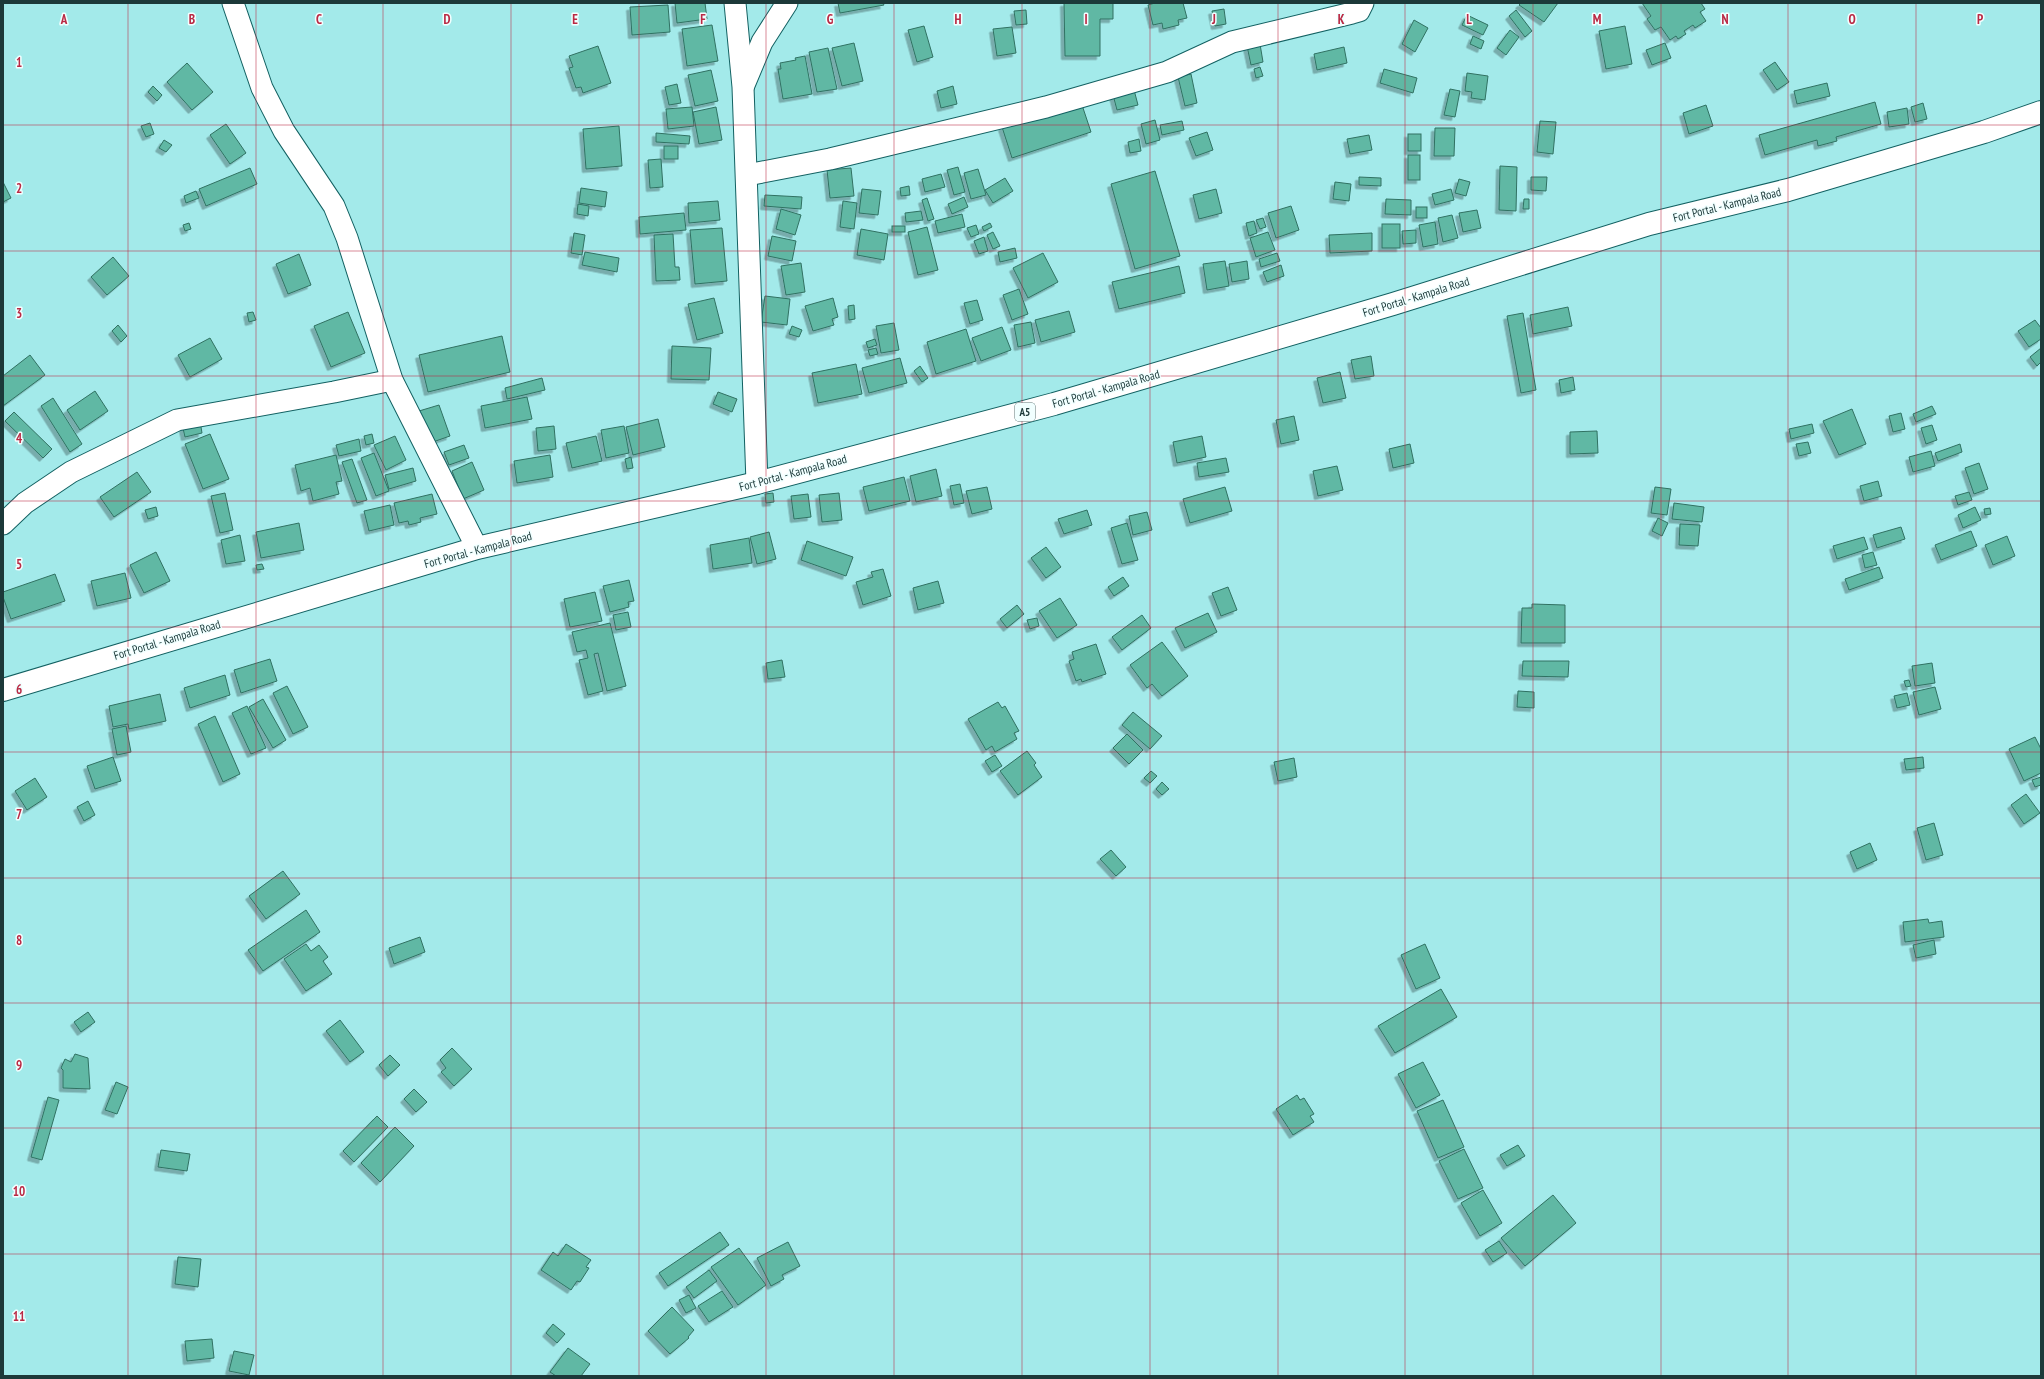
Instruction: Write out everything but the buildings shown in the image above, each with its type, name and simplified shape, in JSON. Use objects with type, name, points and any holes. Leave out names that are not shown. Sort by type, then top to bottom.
[{"type":"main road","name":"Fort Portal - Kampala Road","points":[[3,690],[477,548],[757,483],[1054,404],[1386,307],[1648,224],[1788,190],[1984,132],[2041,112]]},
{"type":"street","points":[[233,3],[262,88],[284,132],[334,206],[350,246],[392,380],[477,548]]},
{"type":"street","points":[[735,3],[744,87],[757,483]]},
{"type":"street","points":[[744,87],[762,42],[787,3]]},
{"type":"street","points":[[747,175],[830,159],[1046,107],[1167,72],[1232,42],[1359,11],[1363,3]]},
{"type":"street","points":[[3,524],[25,503],[71,472],[177,420],[320,395],[392,380]]}]
